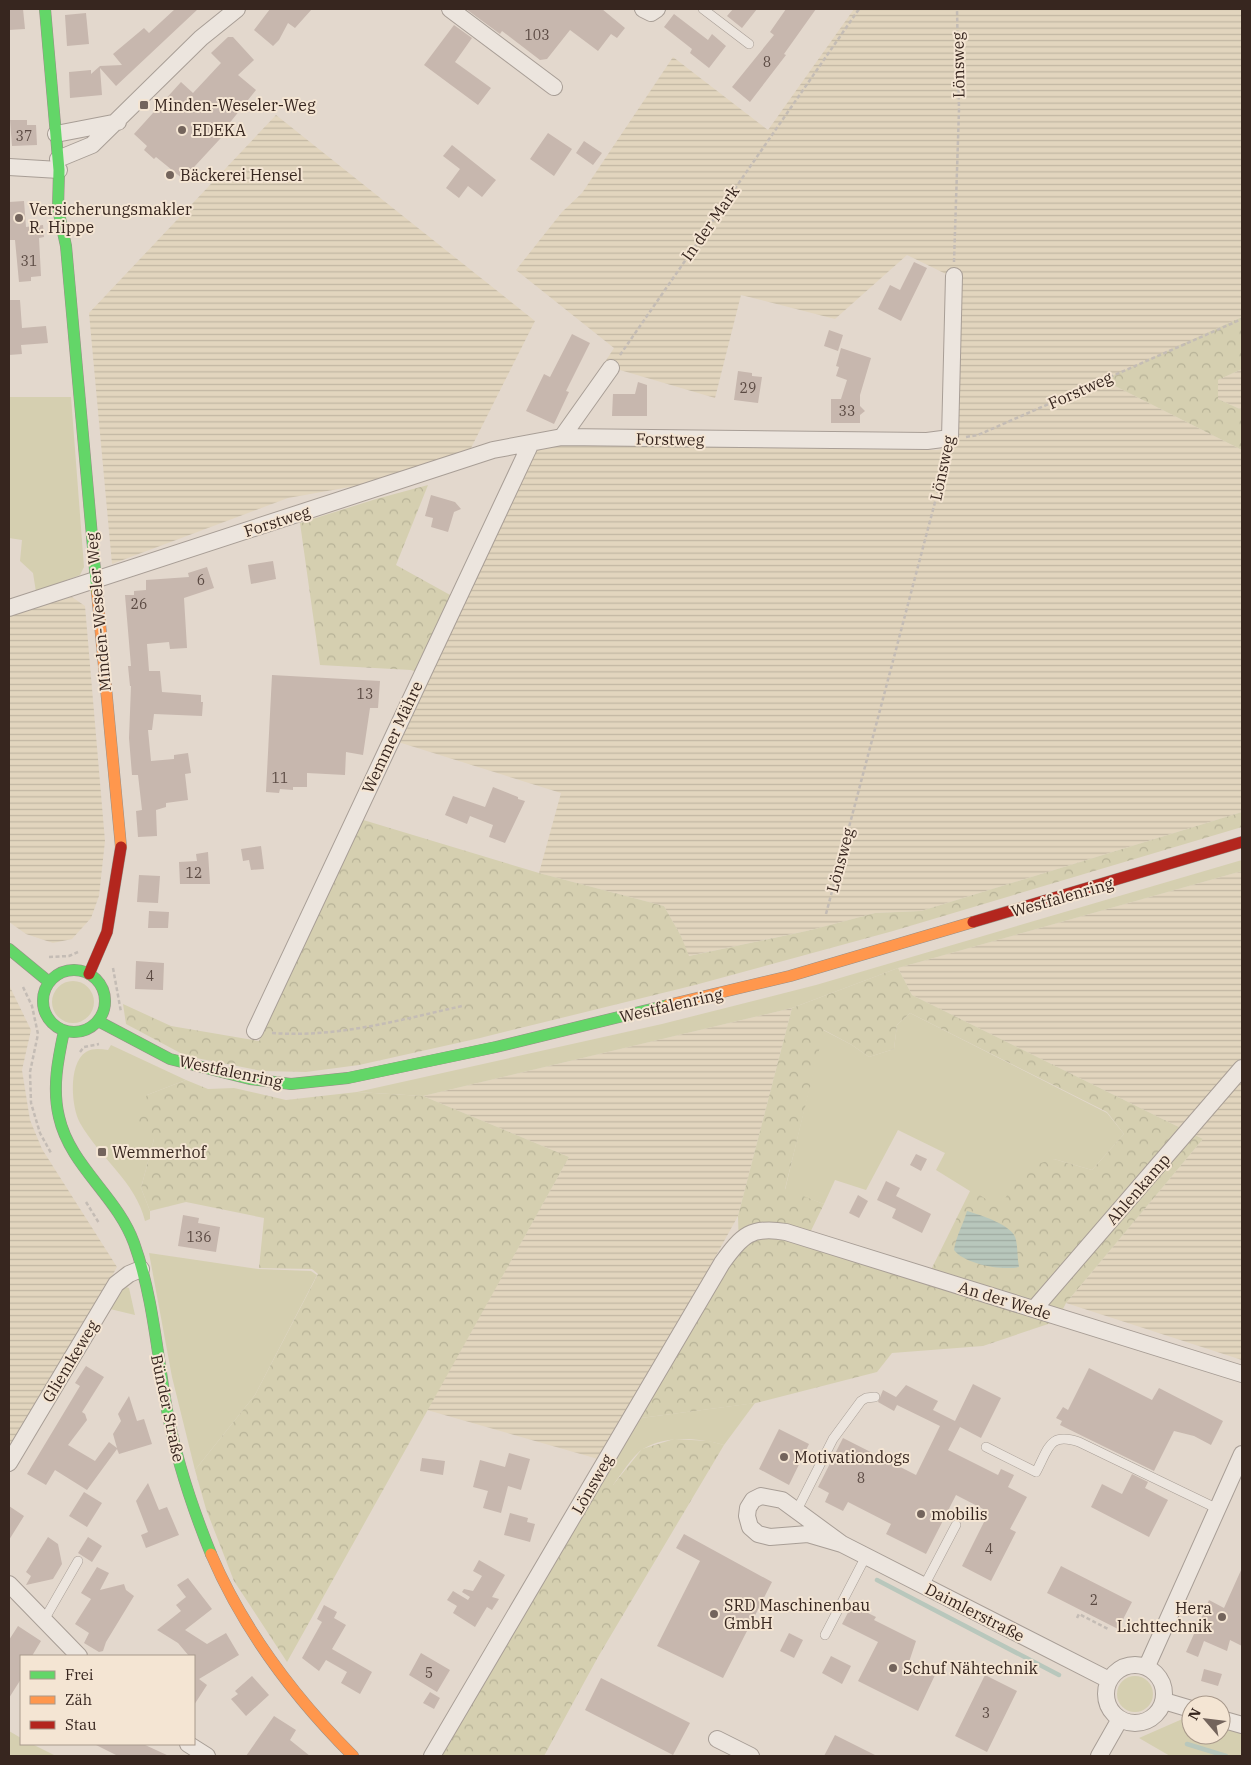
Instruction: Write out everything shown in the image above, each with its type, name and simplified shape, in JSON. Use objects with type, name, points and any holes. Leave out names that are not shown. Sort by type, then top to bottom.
[{"type":"street","name":"Minden-Weseler Weg","points":[[45,9],[59,165],[58,209],[66,246],[121,851],[107,932],[89,974]]},
{"type":"street","points":[[9,167],[59,165],[92,145],[118,122],[194,44],[237,9]]},
{"type":"street","points":[[450,9],[554,87]]},
{"type":"street","points":[[643,9],[651,12],[657,9]]},
{"type":"street","points":[[56,134],[118,122]]},
{"type":"street","name":"Minden-Weseler Weg","points":[[59,165],[70,194]]},
{"type":"street","name":"Minden-Weseler Weg","points":[[66,246],[71,213]]},
{"type":"street","name":"Lönsweg","points":[[950,438],[954,276]]},
{"type":"street","points":[[562,438],[611,368]]},
{"type":"street","name":"Forstweg","points":[[9,608],[493,450],[531,443],[562,438],[927,441],[950,438]]},
{"type":"street","name":"Wemmer Mähre","points":[[255,1031],[531,443]]},
{"type":"street","name":"Westfalenring","points":[[98,1021],[170,1058],[250,1079],[291,1084],[348,1078],[496,1047],[790,976],[1242,842]]},
{"type":"street","points":[[9,949],[49,982]]},
{"type":"street","points":[[64,971],[81,971],[89,974],[96,980],[104,996],[103,1013],[98,1021],[86,1030],[72,1033],[55,1027],[43,1010],[44,990],[49,982],[64,971]]},
{"type":"street","name":"Bünder Straße","points":[[64,1031],[56,1063],[54,1085],[62,1129],[70,1145],[111,1202],[135,1245],[172,1434],[194,1513],[223,1585],[265,1654],[325,1730],[353,1756]]},
{"type":"street","name":"Ahlenkamp","points":[[1034,1310],[1242,1068]]},
{"type":"street","name":"Lönsweg","points":[[432,1756],[722,1263],[735,1245],[751,1232],[767,1229]]},
{"type":"street","name":"An der Wede","points":[[767,1229],[786,1232],[1242,1374]]},
{"type":"street","name":"Gliemkeweg","points":[[9,1463],[116,1284],[140,1268]]},
{"type":"street","points":[[1147,1666],[1242,1454]]},
{"type":"street","name":"Daimlerstraße","points":[[842,1544],[782,1500],[762,1496],[754,1500],[748,1508],[747,1516],[750,1527],[758,1534],[770,1537],[808,1534],[842,1544],[1109,1680]]},
{"type":"street","points":[[9,1584],[78,1655]]},
{"type":"street","points":[[1130,1664],[1147,1666],[1160,1677],[1163,1684],[1164,1701],[1154,1716],[1146,1721],[1138,1723],[1120,1719],[1108,1706],[1106,1698],[1109,1680],[1114,1673],[1130,1664]]},
{"type":"street","points":[[1164,1701],[1181,1706]]},
{"type":"street","points":[[1099,1756],[1120,1719]]},
{"type":"street","points":[[717,1739],[751,1756]]},
{"type":"street","points":[[190,1745],[207,1756]]},
{"type":"lane","points":[[703,9],[749,44]]},
{"type":"lane","points":[[798,1510],[833,1439],[861,1401],[874,1397]]},
{"type":"lane","points":[[986,1447],[1036,1472],[1050,1446],[1056,1440],[1064,1437],[1079,1442],[1218,1508]]},
{"type":"lane","points":[[924,1586],[956,1525]]},
{"type":"lane","points":[[825,1635],[866,1556]]},
{"type":"lane","points":[[44,1620],[78,1561]]},
{"type":"path","name":"In der Mark","points":[[611,368],[859,9]]},
{"type":"path","name":"Lönsweg","points":[[954,276],[958,110],[957,9]]},
{"type":"path","name":"Forstweg","points":[[950,438],[978,435],[1242,319]]},
{"type":"path","name":"Lönsweg","points":[[826,914],[947,459],[950,438]]},
{"type":"path","points":[[22,986],[32,1006],[38,1034],[37,1043]]},
{"type":"path","points":[[255,1031],[296,1035],[373,1026],[462,1006]]},
{"type":"path","points":[[1077,1618],[1079,1614],[1108,1629]]},
{"type":"path","points":[[1104,1627],[1106,1623]]},
{"type":"shaded area","points":[[854,9],[1242,9],[1242,317],[1112,377],[1113,385],[1242,450],[1242,812],[921,911],[875,913],[811,930],[688,956],[681,936],[664,906],[539,873],[561,793],[395,741],[533,451],[553,443],[936,450],[954,447],[958,431],[960,275],[946,274],[907,255],[835,319],[741,295],[715,398],[603,365],[614,348],[516,270],[562,212],[582,193],[673,57],[768,130]]},
{"type":"shaded area","points":[[276,115],[535,321],[470,450],[372,483],[288,498],[112,564],[89,313]]},
{"type":"shaded area","points":[[1242,369],[1242,410],[1218,399],[1218,380]]},
{"type":"shaded area","points":[[72,597],[85,606],[105,841],[99,896],[91,918],[72,939],[53,943],[26,934],[9,922],[9,615]]},
{"type":"shaded area","points":[[1242,871],[1242,1360],[1066,1303],[1203,1139],[912,995],[898,968]]},
{"type":"shaded area","points":[[9,985],[31,1030],[22,1070],[30,1120],[42,1149],[117,1267],[72,1347],[9,1448]]},
{"type":"shaded area","points":[[792,1008],[738,1216],[662,1353],[598,1459],[427,1410],[569,1157],[423,1096]]},
{"type":"shaded area","points":[[967,1211],[996,1221],[1014,1235],[1019,1267],[1004,1268],[975,1263],[959,1255],[954,1250]]},
{"type":"green space","points":[[1242,317],[1242,369],[1218,380],[1218,399],[1242,410],[1242,450],[1113,385],[1112,376]]},
{"type":"green space","points":[[9,397],[71,397],[84,567],[80,575],[36,592],[33,573],[20,561],[22,540],[9,538]]},
{"type":"green space","points":[[428,485],[396,565],[461,601],[425,675],[411,670],[320,665],[300,523]]},
{"type":"green space","points":[[1242,812],[1242,827],[893,931],[695,985],[480,1038],[359,1065],[306,1072],[262,1071],[186,1056],[126,1024],[123,1004],[171,1026],[259,1041],[360,819],[539,873],[664,906],[681,936],[689,956],[811,930],[875,913],[921,911]]},
{"type":"green space","points":[[1242,860],[1242,871],[898,968],[792,1008],[423,1096],[357,1092],[662,1024],[816,985]]},
{"type":"green space","points":[[898,968],[912,995],[1203,1139],[1066,1303],[1057,1321],[983,1346],[892,1353],[877,1372],[756,1403],[641,1418],[726,1267],[739,1248],[738,1216],[792,1008]],"holes":[[[910,1013],[1107,1112],[1124,1134],[1092,1170],[1054,1159],[1024,1168],[999,1208],[971,1189],[925,1282],[805,1243],[824,1204],[785,1189],[824,1030],[852,1045],[869,1057],[894,1049],[897,1025]]]},
{"type":"green space","points":[[69,981],[77,981],[88,987],[94,1002],[88,1017],[77,1023],[69,1023],[58,1017],[52,1006],[52,998],[58,987]]},
{"type":"green space","points":[[910,1013],[1107,1113],[1124,1134],[1092,1170],[1054,1159],[999,1209],[936,1170],[945,1153],[898,1130],[866,1190],[835,1180],[824,1204],[785,1190],[823,1030],[852,1045],[869,1057],[894,1049],[897,1025]]},
{"type":"green space","points":[[111,1045],[186,1080],[147,1095],[154,1139],[141,1188],[150,1211],[150,1219],[145,1221],[134,1194],[88,1135],[80,1123],[75,1107],[73,1096],[74,1075],[80,1058],[91,1050],[108,1050]]},
{"type":"green space","points":[[186,1080],[208,1089],[234,1088],[286,1100],[357,1092],[423,1096],[569,1157],[287,1662],[234,1581],[206,1509],[195,1470],[255,1395],[318,1274],[312,1269],[259,1268],[264,1218],[186,1202],[150,1211],[141,1188],[154,1139],[133,1121],[147,1095]]},
{"type":"green space","points":[[149,1253],[258,1269],[311,1271],[317,1275],[255,1395],[195,1470],[172,1377]]},
{"type":"green space","points":[[126,1287],[129,1288],[135,1315],[110,1309],[120,1291]]},
{"type":"green space","points":[[755,1403],[724,1445],[693,1439],[662,1441],[643,1449],[636,1455],[613,1485],[600,1485],[641,1418]]},
{"type":"green space","points":[[674,1439],[709,1441],[724,1445],[598,1657],[544,1756],[440,1756],[600,1485],[613,1485],[642,1449]]},
{"type":"green space","points":[[1135,1676],[1142,1677],[1148,1681],[1152,1687],[1152,1701],[1148,1707],[1142,1711],[1135,1712],[1128,1711],[1122,1707],[1118,1701],[1117,1694],[1118,1687],[1122,1681],[1128,1677]]},
{"type":"green space","points":[[1181,1720],[1181,1745],[1231,1745],[1231,1731],[1242,1734],[1242,1756],[1170,1756],[1139,1738]]},
{"type":"green space","points":[[9,1731],[20,1737],[20,1745],[34,1745],[56,1756],[9,1756]]},
{"type":"building","points":[[9,9],[23,9],[25,29],[9,30]]},
{"type":"building","points":[[175,9],[198,9],[116,86],[100,68],[102,95],[70,98],[69,72],[91,70],[91,74],[100,66],[122,65],[113,54],[144,28],[149,33]]},
{"type":"building","points":[[270,9],[312,9],[295,28],[288,23],[279,40],[273,46],[254,30]]},
{"type":"building","points":[[466,9],[602,9],[625,28],[617,38],[611,34],[598,51],[570,30],[547,59],[540,60],[502,31],[500,34]]},
{"type":"building","points":[[733,9],[757,9],[742,28],[727,16]]},
{"type":"building","points":[[786,9],[816,9],[784,54],[786,55],[750,102],[732,87],[774,35],[770,32]]},
{"type":"building","points":[[86,13],[89,44],[67,46],[65,15]]},
{"type":"building","points":[[674,14],[708,40],[712,34],[726,46],[709,68],[690,53],[692,49],[664,27]]},
{"type":"building","points":[[454,25],[472,38],[455,62],[491,88],[478,105],[424,65]]},
{"type":"building","name":"EDEKA","points":[[228,37],[233,37],[254,60],[238,75],[256,90],[228,125],[231,127],[183,179],[156,157],[154,159],[144,150],[147,146],[134,134],[181,82],[193,93],[221,63],[211,53]]},
{"type":"building","points":[[10,120],[27,120],[27,125],[36,125],[37,145],[12,146]]},
{"type":"building","points":[[548,133],[572,149],[554,176],[530,159]]},
{"type":"building","points":[[584,141],[602,153],[593,165],[576,153]]},
{"type":"building","points":[[452,145],[496,180],[482,197],[468,186],[459,198],[446,188],[460,169],[443,156]]},
{"type":"building","points":[[24,201],[26,227],[43,225],[44,237],[39,238],[41,276],[31,277],[31,281],[19,282],[15,240],[9,240],[9,202]]},
{"type":"building","points":[[914,262],[927,268],[901,321],[878,309],[890,285],[900,290]]},
{"type":"building","points":[[9,300],[20,300],[22,328],[46,326],[48,343],[21,345],[22,354],[9,355]]},
{"type":"building","points":[[829,330],[843,335],[838,351],[824,346]]},
{"type":"building","points":[[572,334],[590,343],[566,391],[569,392],[554,424],[526,411],[544,374],[550,377]]},
{"type":"building","points":[[841,348],[871,358],[860,395],[860,406],[865,411],[860,415],[860,423],[831,423],[831,399],[841,399],[847,380],[836,376],[839,367],[836,366]]},
{"type":"building","points":[[738,371],[762,377],[758,403],[734,400]]},
{"type":"building","points":[[638,382],[647,385],[647,416],[612,416],[613,394],[635,394]]},
{"type":"building","points":[[431,495],[455,502],[461,509],[454,512],[448,532],[431,527],[433,518],[425,516]]},
{"type":"building","points":[[273,561],[276,579],[251,584],[248,565]]},
{"type":"building","points":[[207,567],[214,588],[184,598],[187,648],[170,649],[169,642],[147,644],[149,671],[160,671],[162,692],[201,695],[201,702],[203,702],[202,716],[154,714],[152,730],[148,730],[151,761],[174,759],[174,755],[188,753],[191,773],[185,774],[188,800],[166,803],[166,807],[156,810],[157,836],[138,837],[136,811],[142,810],[138,775],[132,775],[129,738],[131,686],[128,666],[131,666],[125,595],[134,595],[134,591],[146,590],[146,580],[189,577],[188,573]]},
{"type":"building","points":[[272,675],[380,681],[378,708],[370,708],[363,755],[346,752],[345,775],[307,773],[307,787],[293,787],[293,790],[280,789],[279,793],[266,792]]},
{"type":"building","points":[[493,787],[525,801],[505,843],[489,837],[493,825],[470,816],[467,824],[445,815],[453,796],[485,807]]},
{"type":"building","points":[[261,846],[264,869],[251,870],[249,860],[243,861],[241,849]]},
{"type":"building","points":[[208,852],[210,884],[180,884],[179,862],[197,861],[196,854]]},
{"type":"building","points":[[139,875],[160,876],[158,903],[137,902]]},
{"type":"building","points":[[149,911],[169,912],[168,928],[148,928]]},
{"type":"building","points":[[136,961],[164,963],[163,990],[135,989]]},
{"type":"building","points":[[916,1154],[927,1159],[921,1171],[910,1165]]},
{"type":"building","points":[[886,1181],[900,1188],[896,1196],[931,1214],[922,1233],[892,1218],[896,1209],[877,1200]]},
{"type":"building","points":[[858,1195],[868,1201],[859,1218],[849,1213]]},
{"type":"building","points":[[183,1215],[199,1218],[198,1223],[220,1227],[216,1252],[178,1246]]},
{"type":"building","points":[[86,1366],[104,1377],[82,1412],[87,1420],[68,1445],[95,1461],[109,1442],[117,1448],[113,1434],[121,1421],[118,1414],[129,1396],[137,1421],[144,1419],[152,1444],[119,1454],[117,1449],[87,1490],[55,1470],[46,1485],[27,1474],[80,1386],[75,1383]]},
{"type":"building","points":[[1089,1368],[1152,1400],[1159,1388],[1223,1421],[1211,1445],[1194,1436],[1174,1431],[1154,1471],[1060,1425],[1062,1421],[1056,1418],[1063,1407],[1068,1410]]},
{"type":"building","points":[[973,1384],[1001,1398],[981,1438],[960,1427],[948,1450],[998,1475],[1001,1469],[1014,1475],[1008,1487],[1027,1497],[1010,1529],[1016,1532],[991,1581],[962,1566],[989,1512],[956,1495],[926,1554],[886,1534],[891,1524],[848,1502],[843,1511],[825,1502],[829,1493],[818,1487],[843,1438],[916,1475],[940,1426],[897,1405],[894,1411],[878,1402],[883,1390],[896,1397],[906,1385],[938,1401],[933,1410],[955,1421]]},
{"type":"building","name":"Motivationdogs","points":[[779,1429],[809,1444],[789,1485],[759,1469]]},
{"type":"building","points":[[509,1453],[530,1459],[521,1490],[508,1486],[501,1513],[483,1508],[488,1491],[473,1487],[480,1460],[505,1467]]},
{"type":"building","points":[[422,1458],[445,1461],[443,1475],[420,1471]]},
{"type":"building","points":[[1132,1474],[1148,1482],[1145,1488],[1168,1500],[1149,1537],[1091,1507],[1102,1484],[1122,1494]]},
{"type":"building","points":[[148,1483],[159,1510],[167,1507],[179,1535],[146,1548],[141,1535],[148,1532],[136,1501]]},
{"type":"building","points":[[84,1492],[102,1503],[87,1527],[69,1516]]},
{"type":"building","points":[[9,1506],[24,1516],[9,1540]]},
{"type":"building","points":[[510,1513],[528,1518],[527,1522],[535,1524],[530,1542],[504,1535]]},
{"type":"building","name":"SRD Maschinenbau GmbH","points":[[684,1534],[772,1582],[723,1678],[657,1646],[700,1561],[676,1548]]},
{"type":"building","points":[[48,1537],[58,1544],[62,1564],[53,1579],[26,1585],[31,1576],[26,1572]]},
{"type":"building","points":[[88,1537],[102,1546],[92,1562],[78,1553]]},
{"type":"building","points":[[479,1560],[505,1575],[492,1597],[499,1599],[492,1610],[487,1607],[475,1627],[453,1613],[457,1606],[447,1600],[453,1591],[468,1600],[470,1597],[462,1592],[464,1589],[473,1591],[482,1576],[473,1571]]},
{"type":"building","points":[[1061,1566],[1132,1602],[1118,1629],[1047,1593]]},
{"type":"building","points":[[97,1567],[109,1573],[100,1590],[124,1584],[126,1590],[134,1596],[106,1642],[103,1651],[99,1652],[84,1643],[89,1633],[75,1624],[91,1599],[81,1593]]},
{"type":"building","name":"Hera Lichttechnik","points":[[1242,1568],[1242,1646],[1230,1640],[1227,1651],[1204,1641],[1198,1657],[1186,1652],[1209,1600],[1224,1608]]},
{"type":"building","points":[[188,1578],[212,1609],[185,1630],[207,1644],[226,1633],[239,1655],[199,1679],[207,1685],[195,1703],[195,1655],[188,1655],[178,1643],[157,1630],[181,1611],[176,1605],[186,1597],[177,1585]]},
{"type":"building","points":[[324,1605],[337,1612],[334,1618],[346,1625],[332,1649],[372,1672],[360,1694],[341,1683],[347,1672],[326,1660],[319,1671],[302,1658],[322,1622],[317,1619]]},
{"type":"building","name":"Schuf Nähtechnik","points":[[852,1605],[876,1617],[874,1620],[916,1641],[909,1662],[935,1675],[918,1711],[858,1681],[878,1642],[842,1624]]},
{"type":"building","points":[[18,1626],[41,1641],[33,1655],[20,1655],[20,1681],[9,1698],[9,1640]]},
{"type":"building","points":[[789,1633],[803,1640],[794,1658],[780,1651]]},
{"type":"building","points":[[421,1653],[450,1670],[437,1692],[409,1675]]},
{"type":"building","points":[[831,1656],[851,1666],[842,1684],[822,1673]]},
{"type":"building","points":[[1204,1669],[1222,1674],[1218,1686],[1201,1681]]},
{"type":"building","points":[[985,1675],[1017,1691],[987,1752],[955,1736]]},
{"type":"building","points":[[252,1676],[269,1695],[246,1716],[231,1699],[238,1694],[235,1691]]},
{"type":"building","points":[[601,1678],[690,1723],[673,1755],[585,1710]]},
{"type":"building","points":[[430,1692],[440,1698],[434,1709],[423,1703]]},
{"type":"building","points":[[274,1716],[296,1730],[290,1740],[310,1756],[246,1756]]},
{"type":"building","points":[[835,1735],[877,1756],[824,1756]]},
{"type":"building","points":[[96,1745],[145,1745],[169,1756],[118,1756]]},
{"type":"waterway","points":[[877,1580],[1059,1675]]},
{"type":"waterway","points":[[1190,1745],[1226,1756]]},
{"type":"traffic: fast","points":[[45,9],[59,170],[58,209],[66,246],[97,592]]},
{"type":"traffic: fast","points":[[9,949],[49,982]]},
{"type":"traffic: fast","points":[[68,970],[80,970],[96,979],[103,989],[105,1001],[103,1013],[96,1023],[80,1032],[68,1032],[57,1027],[48,1018],[43,1007],[43,995],[48,984],[57,975],[68,970]]},
{"type":"traffic: fast","points":[[98,1021],[170,1059],[250,1079],[291,1084],[348,1078],[496,1047],[668,1005]]},
{"type":"traffic: fast","points":[[64,1031],[56,1084],[59,1117],[73,1151],[117,1210],[134,1243],[146,1284],[175,1447],[191,1501],[211,1554]]},
{"type":"traffic: slow","points":[[97,592],[121,847]]},
{"type":"traffic: slow","points":[[668,1005],[790,976],[973,922]]},
{"type":"traffic: slow","points":[[211,1554],[239,1610],[272,1662],[331,1734],[353,1756]]},
{"type":"traffic: jam","points":[[973,922],[1242,842]]},
{"type":"traffic: jam","points":[[89,974],[107,932],[121,847]]},
{"type":"place","name":"Minden-Weseler-Weg","points":[[144,105]]},
{"type":"place","name":"EDEKA","points":[[182,130]]},
{"type":"place","name":"Bäckerei Hensel","points":[[170,175]]},
{"type":"place","name":"Versicherungsmakler R. Hippe","points":[[19,218]]},
{"type":"place","name":"Wemmerhof","points":[[102,1152]]},
{"type":"place","name":"Motivationdogs","points":[[784,1457]]},
{"type":"place","name":"mobilis","points":[[921,1514]]},
{"type":"place","name":"SRD Maschinenbau GmbH","points":[[714,1614]]},
{"type":"place","name":"Hera Lichttechnik","points":[[1222,1617]]},
{"type":"place","name":"Schuf Nähtechnik","points":[[893,1668]]}]
